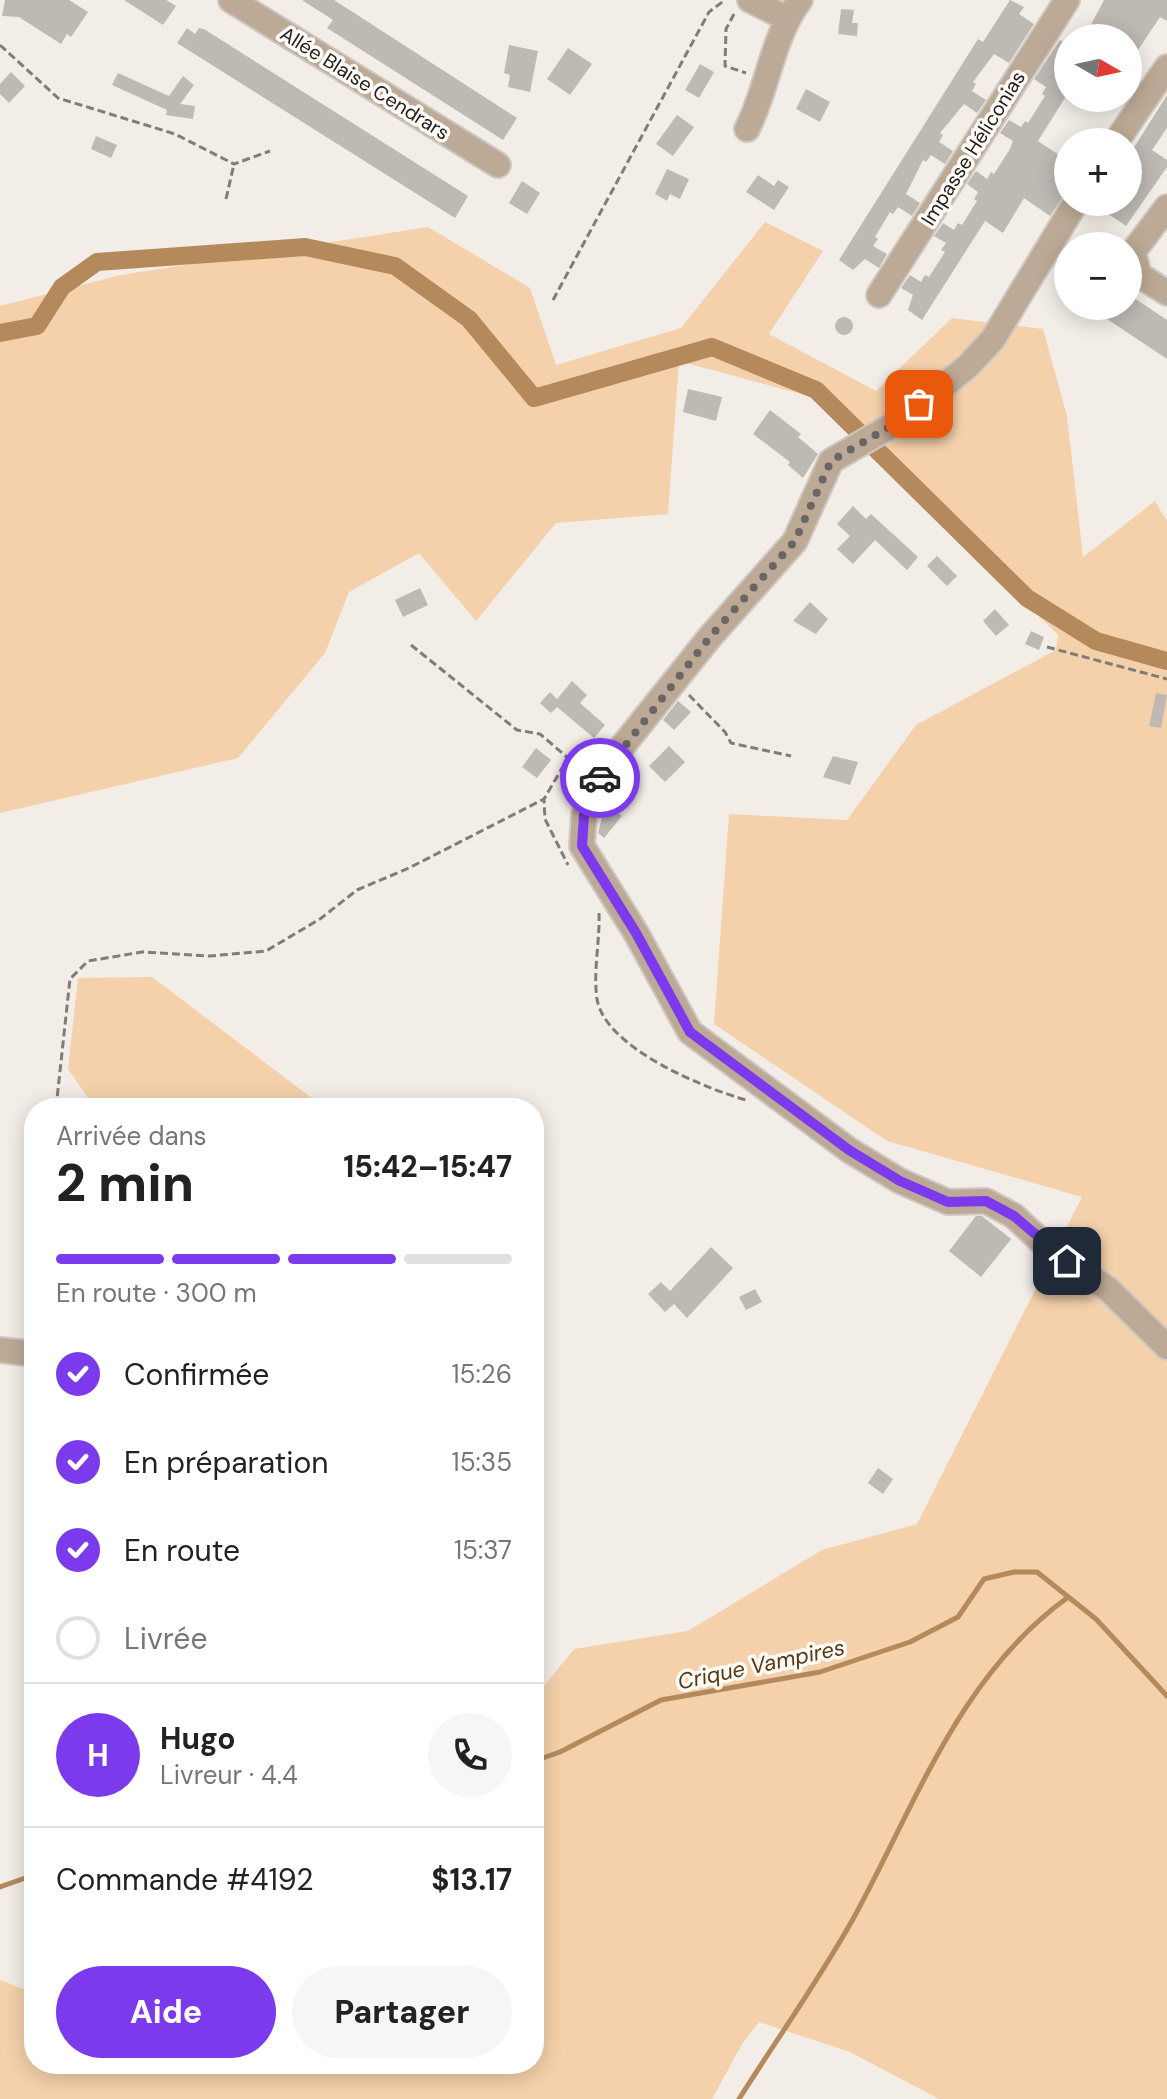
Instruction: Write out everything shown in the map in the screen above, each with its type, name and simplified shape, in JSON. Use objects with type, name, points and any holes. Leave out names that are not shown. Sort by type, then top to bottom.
[{"type":"street","name":"Allée Blaise Cendrars","points":[[231,0],[498,165]]},
{"type":"street","name":"Impasse Héliconias","points":[[879,295],[1067,0]]},
{"type":"street","points":[[745,4],[793,9],[769,67],[761,101],[747,129]]},
{"type":"street","points":[[1126,128],[1167,67]]},
{"type":"street","points":[[1167,207],[1133,252],[1139,275],[1167,293]]},
{"type":"street","points":[[1067,216],[993,339],[968,366],[901,420],[831,461],[795,541],[605,768],[584,815],[582,846],[636,933],[690,1032],[849,1150],[900,1181],[948,1202],[986,1201],[1014,1216],[1046,1246],[1108,1289],[1167,1347]]},
{"type":"street","points":[[0,1350],[24,1353]]},
{"type":"path","points":[[553,300],[709,12],[725,0]]},
{"type":"path","points":[[745,4],[726,29],[725,66],[746,73],[769,67]]},
{"type":"path","points":[[0,45],[58,98],[175,134],[234,164],[270,151]]},
{"type":"path","points":[[226,199],[234,164]]},
{"type":"path","points":[[1047,647],[1167,679]]},
{"type":"path","points":[[674,682],[711,716],[731,743],[791,756]]},
{"type":"path","points":[[57,1098],[70,979],[88,961],[142,952],[210,956],[266,951],[320,919],[357,890],[409,868],[544,799]]},
{"type":"shaded area","points":[[765,222],[823,251],[769,334],[876,391],[952,318],[1043,329],[1067,416],[1083,557],[1155,501],[1167,521],[1167,2099],[939,2099],[850,2052],[759,2022],[742,2044],[712,2099],[0,2099],[0,1980],[24,1989],[24,2074],[544,2074],[544,1686],[574,1649],[688,1631],[822,1550],[917,1524],[1082,1197],[887,1141],[714,1024],[729,814],[847,820],[916,725],[1056,650],[1058,635],[823,400],[679,361],[668,514],[556,523],[476,621],[419,553],[349,592],[325,653],[238,758],[0,813],[0,306],[121,275],[428,227],[530,288],[556,365],[681,328]]},
{"type":"shaded area","points":[[152,977],[312,1098],[88,1098],[68,1069],[78,978]]},
{"type":"building","points":[[5,0],[69,0],[88,12],[71,37],[67,34],[61,44],[19,17],[2,16]]},
{"type":"building","points":[[124,0],[166,0],[176,6],[163,25]]},
{"type":"building","points":[[302,0],[334,0],[517,118],[503,140],[327,28],[333,20]]},
{"type":"building","points":[[1010,0],[1024,7],[1019,14],[1034,24],[1009,63],[994,54],[973,82],[976,84],[972,91],[986,100],[977,113],[964,104],[940,133],[943,135],[939,142],[953,151],[945,164],[931,155],[926,162],[923,160],[906,194],[920,203],[912,216],[898,207],[893,214],[890,212],[873,246],[887,254],[879,268],[865,259],[853,270],[839,260],[978,39],[983,42]]},
{"type":"building","points":[[1104,0],[1167,0],[1167,21],[1160,17],[1142,44],[1142,24],[1091,24]]},
{"type":"building","points":[[841,9],[854,10],[852,23],[858,23],[857,36],[838,34]]},
{"type":"building","points":[[187,28],[195,34],[199,28],[204,29],[468,196],[455,218],[177,43]]},
{"type":"building","points":[[509,45],[538,51],[530,92],[508,87],[510,75],[504,73]]},
{"type":"building","points":[[568,48],[592,64],[570,95],[547,79]]},
{"type":"building","points":[[1054,49],[1056,112],[1038,141],[1054,152],[1054,210],[1050,216],[1024,198],[1003,233],[985,221],[922,320],[908,310],[913,295],[901,288],[910,275],[921,282],[925,275],[929,277],[945,252],[941,250],[946,243],[934,236],[943,223],[954,230],[958,223],[962,225],[977,201],[974,199],[978,192],[967,184],[976,171],[987,179],[991,172],[994,174],[1010,149],[1013,141],[1000,133],[1009,120],[1021,127],[1025,121],[1028,123],[1045,96],[1042,94],[1046,87],[1034,79]]},
{"type":"building","points":[[700,64],[714,72],[699,98],[685,90]]},
{"type":"building","points":[[11,72],[25,86],[9,103],[0,94],[0,84]]},
{"type":"building","points":[[118,73],[169,96],[183,76],[194,85],[180,104],[195,106],[193,119],[166,115],[167,110],[112,85]]},
{"type":"building","points":[[806,89],[830,102],[820,122],[796,109]]},
{"type":"building","points":[[1167,95],[1167,128],[1152,150],[1167,160],[1167,167],[1142,203],[1142,135]]},
{"type":"building","points":[[677,115],[694,127],[673,156],[656,144]]},
{"type":"building","points":[[96,136],[117,145],[111,158],[91,149]]},
{"type":"building","points":[[667,169],[689,179],[680,199],[670,194],[667,201],[655,194]]},
{"type":"building","points":[[758,175],[774,186],[778,180],[789,187],[774,210],[746,192]]},
{"type":"building","points":[[522,181],[540,193],[527,214],[509,203]]},
{"type":"building","points":[[1111,216],[1133,216],[1126,226]]},
{"type":"building","points":[[1142,303],[1167,320],[1167,359],[1108,320],[1142,320]]},
{"type":"building","points":[[844,317],[853,326],[844,335],[835,326]]},
{"type":"building","points":[[688,389],[722,397],[716,421],[683,412]]},
{"type":"building","points":[[770,410],[801,434],[798,437],[818,454],[803,478],[788,465],[790,462],[753,434]]},
{"type":"building","points":[[853,506],[866,519],[871,514],[918,557],[907,570],[875,540],[853,564],[837,549],[850,536],[837,524]]},
{"type":"building","points":[[937,556],[957,576],[947,586],[927,566]]},
{"type":"building","points":[[420,588],[428,605],[403,617],[395,600]]},
{"type":"building","points":[[810,602],[828,619],[816,634],[793,621]]},
{"type":"building","points":[[995,609],[1009,625],[996,636],[983,621]]},
{"type":"building","points":[[1031,631],[1044,637],[1039,650],[1025,644]]},
{"type":"building","points":[[572,681],[587,695],[580,703],[605,725],[594,738],[557,707],[551,713],[540,703],[550,692],[557,699]]},
{"type":"building","points":[[1156,693],[1167,695],[1161,728],[1149,726]]},
{"type":"building","points":[[678,701],[691,712],[674,730],[663,720]]},
{"type":"building","points":[[669,746],[685,762],[665,782],[649,766]]},
{"type":"building","points":[[536,748],[551,760],[537,778],[522,767]]},
{"type":"building","points":[[833,756],[858,762],[850,785],[823,777]]},
{"type":"building","points":[[606,803],[622,816],[604,838],[598,833]]},
{"type":"building","points":[[976,1216],[982,1216],[1011,1239],[981,1277],[949,1251]]},
{"type":"building","points":[[711,1247],[733,1268],[687,1318],[674,1304],[665,1312],[648,1294],[661,1282],[670,1291]]},
{"type":"building","points":[[755,1289],[762,1302],[746,1310],[739,1297]]},
{"type":"building","points":[[878,1468],[893,1479],[883,1494],[868,1483]]},
{"type":"waterway","points":[[0,333],[37,326],[62,287],[97,262],[305,247],[395,266],[469,319],[534,398],[712,347],[816,390],[1027,598],[1096,641],[1167,661]]},
{"type":"waterway","name":"Crique Vampires","points":[[544,1758],[661,1700],[820,1672],[910,1642],[958,1617],[984,1579],[1014,1572],[1037,1572],[1096,1619],[1167,1696]]},
{"type":"waterway","points":[[739,2099],[840,1942],[919,1788],[968,1704],[997,1665],[1029,1630],[1067,1598]]},
{"type":"waterway","name":"Crique Vampires","points":[[0,1887],[24,1879]]},
{"type":"way so far","points":[[600,778],[710,637],[795,541],[831,461],[901,420],[919,404]]},
{"type":"route","points":[[600,778],[584,815],[582,846],[636,933],[690,1032],[796,1107],[849,1150],[900,1181],[948,1202],[986,1201],[1014,1216],[1067,1261]]}]
